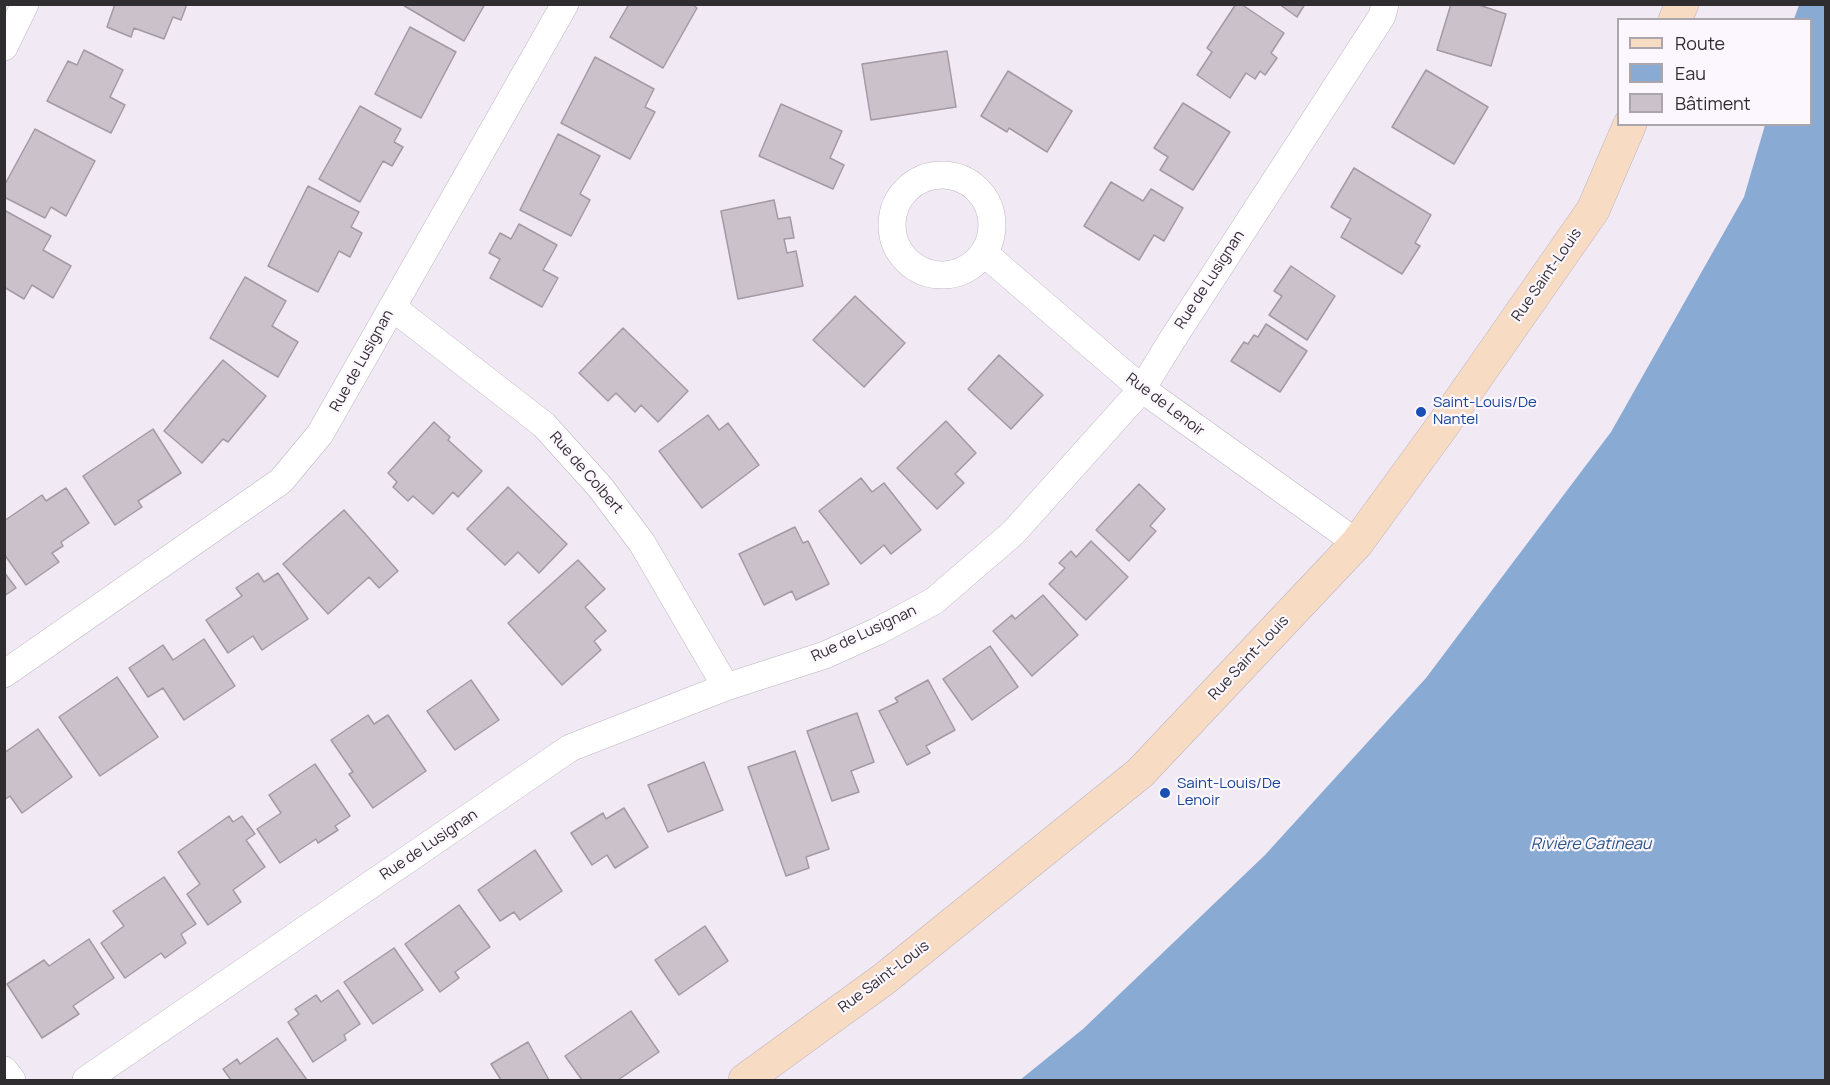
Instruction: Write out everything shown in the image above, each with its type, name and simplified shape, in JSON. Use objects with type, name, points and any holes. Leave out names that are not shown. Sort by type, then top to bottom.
[{"type":"main road","points":[[1676,18],[1682,4]]},
{"type":"main road","name":"Rue Saint-Louis","points":[[745,1080],[884,979],[1140,773],[1357,543],[1443,425],[1593,210],[1629,126]]},
{"type":"street","points":[[4,47],[25,4]]},
{"type":"street","name":"Rue de Lusignan","points":[[4,674],[281,481],[320,434],[566,4]]},
{"type":"street","name":"Rue de Lusignan","points":[[86,1080],[570,748],[726,687],[825,655],[878,631],[934,601],[1013,533],[1142,389],[1382,16],[1385,4]]},
{"type":"street","name":"Rue de Lenoir","points":[[984,253],[1142,389],[1357,543]]},
{"type":"street","name":"Rue de Colbert","points":[[392,307],[544,425],[600,487],[642,543],[726,687]]},
{"type":"street","points":[[4,1070],[12,1080]]},
{"type":"water","name":"Rivière Gatineau","points":[[1799,5],[1826,5],[1825,1080],[1020,1080],[1083,1029],[1265,855],[1426,678],[1611,432],[1744,197],[1765,126],[1812,126],[1812,18],[1794,18]]},
{"type":"building","points":[[115,4],[187,4],[181,20],[173,17],[164,39],[134,28],[131,37],[107,27]]},
{"type":"building","points":[[401,4],[485,4],[464,41]]},
{"type":"building","points":[[629,4],[691,4],[697,8],[663,68],[610,37]]},
{"type":"building","points":[[1236,4],[1241,4],[1284,33],[1271,53],[1277,58],[1265,75],[1260,71],[1255,79],[1246,73],[1230,98],[1197,75],[1212,52],[1207,48]]},
{"type":"building","points":[[1279,4],[1305,4],[1297,17]]},
{"type":"building","points":[[1451,4],[1476,4],[1506,14],[1491,66],[1437,50]]},
{"type":"building","points":[[410,27],[456,52],[421,118],[375,94]]},
{"type":"building","points":[[84,50],[123,70],[110,97],[125,105],[111,133],[47,101],[68,61],[77,65]]},
{"type":"building","points":[[947,51],[956,107],[871,120],[862,64]]},
{"type":"building","points":[[595,57],[654,89],[645,107],[655,112],[630,159],[561,123]]},
{"type":"building","points":[[1426,70],[1488,107],[1454,164],[1392,127]]},
{"type":"building","points":[[1008,71],[1072,111],[1047,152],[1009,128],[1007,132],[981,116]]},
{"type":"building","points":[[1183,103],[1230,132],[1193,190],[1160,170],[1168,157],[1154,148]]},
{"type":"building","points":[[781,104],[842,131],[830,158],[844,165],[833,189],[759,156]]},
{"type":"building","points":[[360,106],[401,129],[394,142],[403,147],[392,166],[383,161],[360,202],[319,179]]},
{"type":"building","points":[[35,129],[95,161],[66,216],[51,207],[45,218],[4,197],[4,186]]},
{"type":"building","points":[[558,134],[600,156],[580,194],[590,200],[571,236],[520,210]]},
{"type":"building","points":[[1354,168],[1431,215],[1415,243],[1420,246],[1402,274],[1341,237],[1351,219],[1331,207]]},
{"type":"building","points":[[1111,182],[1143,201],[1151,189],[1183,208],[1164,241],[1154,235],[1139,260],[1084,226]]},
{"type":"building","points":[[308,186],[359,212],[351,227],[362,233],[350,257],[339,251],[318,292],[268,266]]},
{"type":"building","points":[[774,200],[778,219],[790,217],[794,238],[784,239],[787,253],[796,251],[803,286],[738,299],[721,211]]},
{"type":"building","points":[[4,210],[51,236],[43,250],[71,266],[53,298],[32,285],[24,299],[4,287]]},
{"type":"building","points":[[519,224],[557,245],[543,270],[558,278],[542,307],[490,278],[500,259],[489,253],[500,233],[511,239]]},
{"type":"building","points":[[1291,266],[1335,296],[1307,340],[1269,315],[1282,296],[1274,291]]},
{"type":"building","points":[[245,277],[286,301],[272,326],[298,342],[278,377],[210,338]]},
{"type":"building","points":[[855,296],[905,343],[864,387],[813,340]]},
{"type":"building","points":[[1266,324],[1307,351],[1280,392],[1231,361],[1244,342],[1248,344],[1254,335],[1258,337]]},
{"type":"building","points":[[623,328],[688,391],[658,422],[641,405],[635,412],[616,393],[608,401],[579,373]]},
{"type":"building","points":[[999,355],[1043,395],[1011,429],[968,389]]},
{"type":"building","points":[[223,360],[266,396],[228,442],[223,439],[202,463],[164,431]]},
{"type":"building","points":[[708,415],[719,430],[728,423],[759,465],[702,508],[659,451]]},
{"type":"building","points":[[946,421],[976,453],[955,474],[964,483],[937,509],[897,468]]},
{"type":"building","points":[[434,422],[450,437],[448,440],[482,471],[458,497],[453,492],[433,514],[413,496],[408,501],[393,487],[397,482],[388,473]]},
{"type":"building","points":[[153,429],[181,473],[138,501],[142,507],[115,525],[83,476]]},
{"type":"building","points":[[861,478],[872,492],[884,483],[921,530],[891,554],[884,545],[861,564],[819,511]]},
{"type":"building","points":[[1139,484],[1165,509],[1150,526],[1156,531],[1129,561],[1096,530]]},
{"type":"building","points":[[508,487],[567,544],[539,573],[518,552],[505,565],[467,529]]},
{"type":"building","points":[[66,488],[89,523],[61,542],[63,546],[52,553],[59,562],[26,585],[4,554],[4,521],[42,495],[46,501]]},
{"type":"building","points":[[344,510],[398,571],[379,588],[369,577],[328,614],[283,564]]},
{"type":"building","points":[[795,527],[803,543],[808,541],[829,584],[796,600],[792,591],[764,605],[739,554]]},
{"type":"building","points":[[1091,541],[1128,577],[1086,620],[1049,584],[1065,568],[1059,563],[1071,551],[1076,557]]},
{"type":"building","points":[[578,560],[605,589],[585,607],[606,631],[594,641],[601,650],[562,685],[508,623]]},
{"type":"building","points":[[4,572],[16,588],[4,596]]},
{"type":"building","points":[[258,573],[264,582],[278,573],[308,619],[262,650],[253,636],[228,653],[206,620],[242,596],[236,588]]},
{"type":"building","points":[[1043,595],[1078,635],[1032,676],[993,631],[1012,615],[1015,619]]},
{"type":"building","points":[[204,639],[235,686],[184,720],[163,688],[148,697],[129,668],[163,645],[173,660]]},
{"type":"building","points":[[990,646],[1018,687],[972,720],[943,679]]},
{"type":"building","points":[[117,677],[158,737],[100,776],[59,717]]},
{"type":"building","points":[[471,680],[499,720],[455,750],[427,711]]},
{"type":"building","points":[[928,680],[955,730],[926,746],[930,753],[907,765],[879,711],[898,702],[895,698]]},
{"type":"building","points":[[857,713],[874,762],[851,771],[859,792],[832,801],[807,731]]},
{"type":"building","points":[[368,715],[374,724],[388,715],[426,771],[373,808],[349,774],[353,772],[331,740]]},
{"type":"building","points":[[38,729],[72,777],[22,813],[10,796],[4,800],[4,753]]},
{"type":"building","points":[[795,751],[829,849],[806,857],[809,868],[786,876],[748,767]]},
{"type":"building","points":[[704,762],[723,810],[668,832],[648,785]]},
{"type":"building","points":[[315,764],[350,816],[335,826],[338,830],[318,843],[316,839],[280,863],[257,829],[281,813],[269,795]]},
{"type":"building","points":[[624,808],[648,847],[615,868],[607,855],[592,865],[571,833],[603,813],[606,819]]},
{"type":"building","points":[[229,816],[233,822],[242,816],[255,834],[246,840],[265,867],[233,890],[241,902],[208,925],[187,894],[200,884],[178,852]]},
{"type":"building","points":[[535,850],[562,891],[520,920],[514,912],[500,921],[478,890]]},
{"type":"building","points":[[164,877],[196,924],[181,934],[186,943],[165,958],[161,953],[125,978],[101,943],[124,926],[113,911]]},
{"type":"building","points":[[459,905],[490,947],[455,972],[459,978],[440,992],[405,944]]},
{"type":"building","points":[[705,926],[728,961],[679,995],[655,960]]},
{"type":"building","points":[[89,939],[114,978],[73,1006],[79,1014],[42,1038],[7,984],[44,960],[49,966]]},
{"type":"building","points":[[394,948],[423,990],[373,1024],[344,982]]},
{"type":"building","points":[[338,990],[360,1024],[344,1035],[346,1040],[313,1062],[288,1022],[299,1014],[295,1009],[316,995],[321,1002]]},
{"type":"building","points":[[631,1011],[659,1052],[618,1080],[582,1080],[565,1056]]},
{"type":"building","points":[[277,1038],[307,1080],[231,1080],[223,1069],[237,1059],[240,1064]]},
{"type":"building","points":[[528,1042],[549,1080],[501,1080],[491,1064]]},
{"type":"place","name":"Saint-Louis/De Nantel","points":[[1421,412]]},
{"type":"place","name":"Saint-Louis/De Lenoir","points":[[1165,793]]}]
